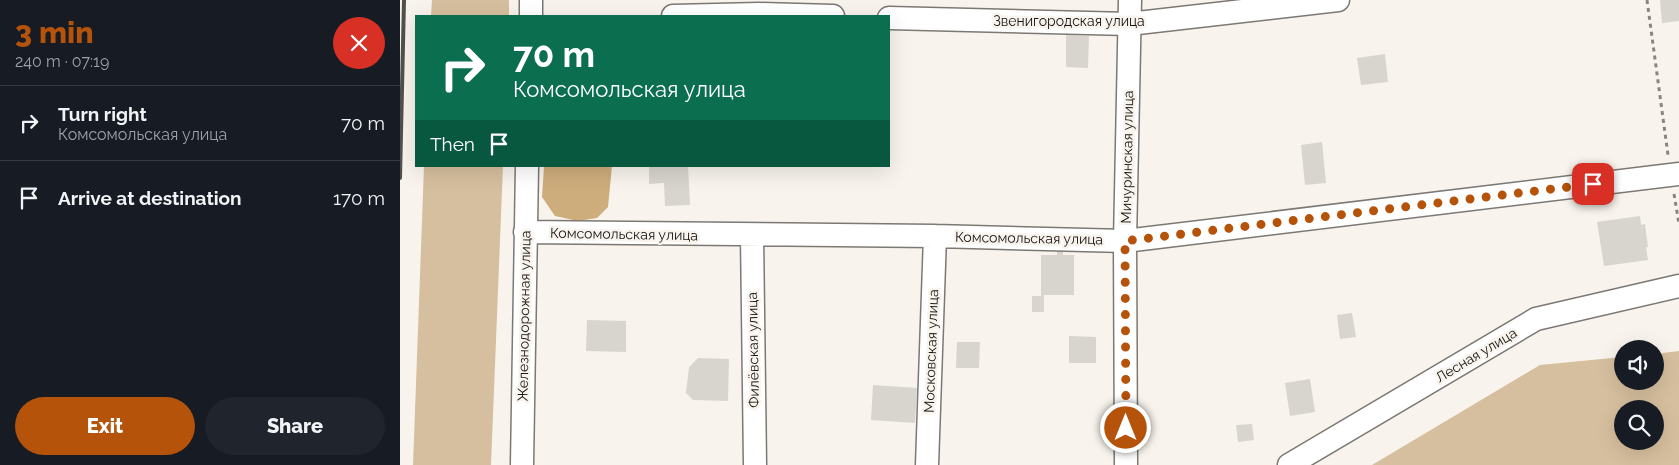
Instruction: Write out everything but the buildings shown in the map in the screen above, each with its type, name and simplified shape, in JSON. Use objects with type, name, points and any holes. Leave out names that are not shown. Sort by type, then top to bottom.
[{"type":"street","points":[[531,0],[531,15]]},
{"type":"street","name":"Мичуринская улица","points":[[1126,465],[1125,241],[1130,0]]},
{"type":"street","name":"Звенигородская улица","points":[[890,18],[935,10],[1129,24],[1338,0]]},
{"type":"street","points":[[683,15],[759,7],[825,15]]},
{"type":"street","name":"Железнодорожная улица","points":[[522,465],[527,167]]},
{"type":"street","name":"Комсомольская улица","points":[[525,232],[935,236],[1125,241],[1675,174]]},
{"type":"street","name":"Филёвская улица","points":[[752,235],[755,465]]},
{"type":"street","name":"Московская улица","points":[[927,465],[935,236]]},
{"type":"street","name":"Лесная улица","points":[[1289,465],[1536,319],[1679,286]]},
{"type":"path","points":[[1647,0],[1675,174],[1679,224]]},
{"type":"shaded area","points":[[432,0],[509,0],[509,15],[431,15]]},
{"type":"shaded area","points":[[424,167],[503,167],[491,465],[413,465]]},
{"type":"shaded area","points":[[544,167],[612,167],[608,207],[597,218],[578,221],[555,216],[542,197]]},
{"type":"shaded area","points":[[1679,351],[1679,465],[1372,465],[1540,365],[1614,358],[1614,390],[1664,390],[1664,353]]},
{"type":"railway","points":[[400,178],[404,0]]},
{"type":"route","points":[[1126,428],[1125,241],[1593,184]]}]
